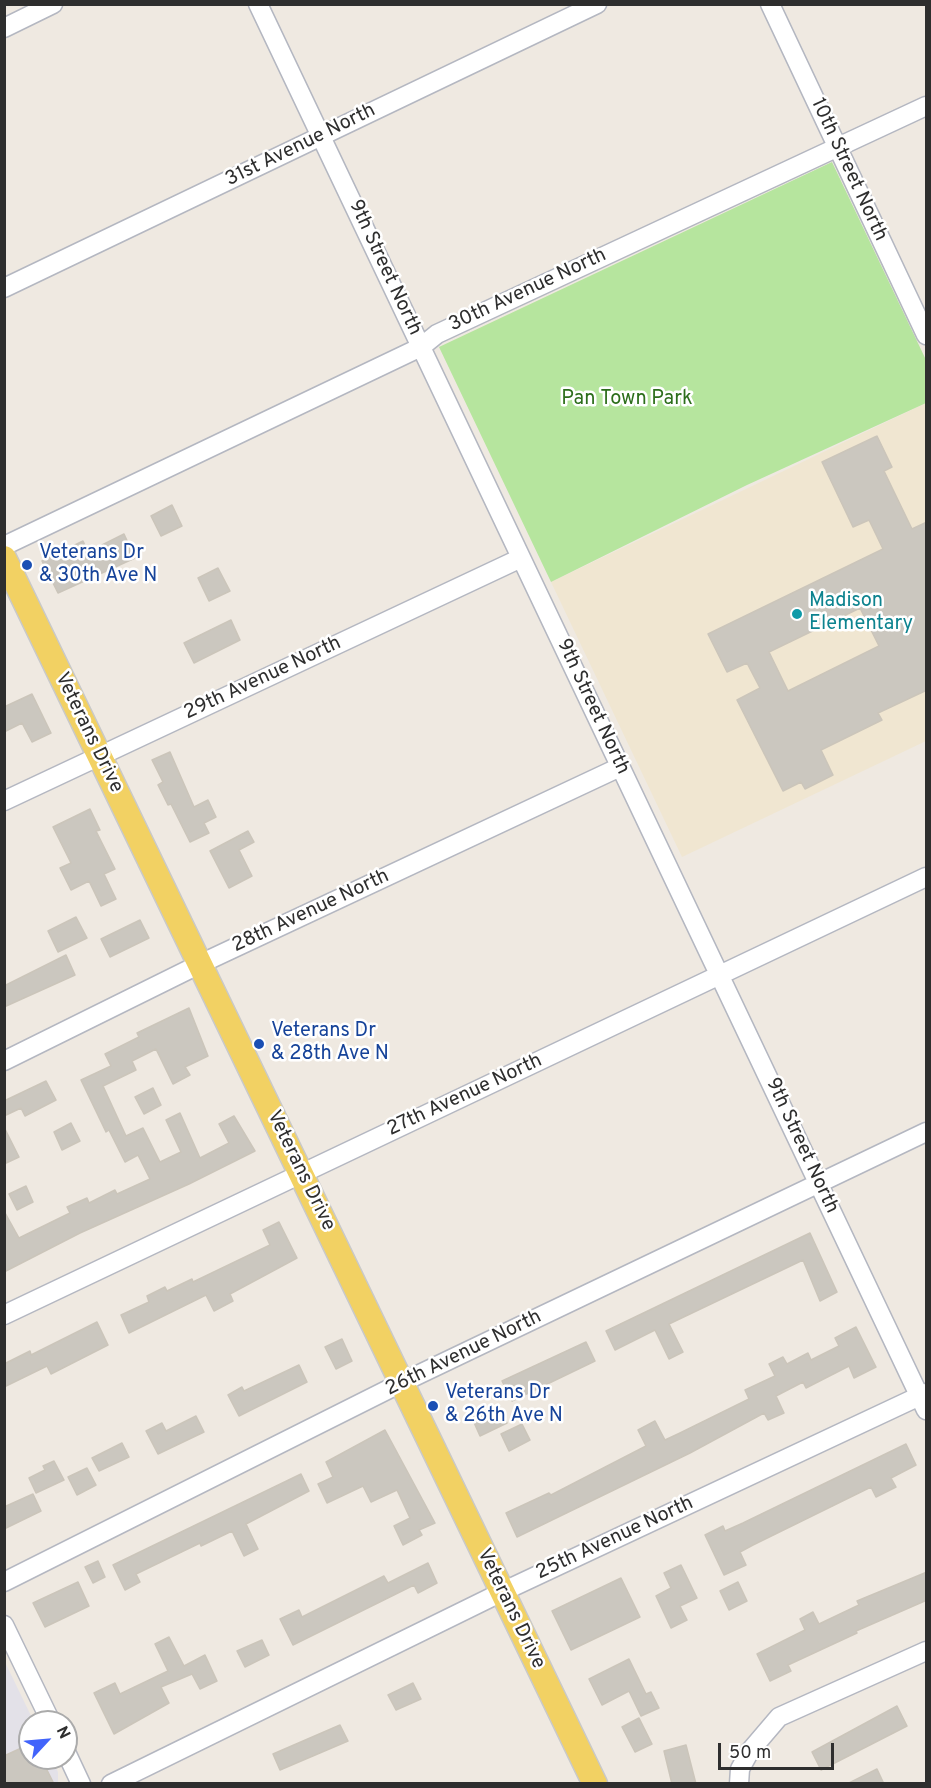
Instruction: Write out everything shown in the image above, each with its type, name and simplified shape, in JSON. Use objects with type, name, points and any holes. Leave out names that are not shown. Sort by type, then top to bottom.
[{"type":"main road","name":"Veterans Drive","points":[[4,558],[595,1784]]},
{"type":"street","points":[[4,28],[53,4]]},
{"type":"street","name":"9th Street North","points":[[258,4],[819,1184],[924,1399]]},
{"type":"street","name":"31st Avenue North","points":[[4,288],[597,4]]},
{"type":"street","name":"10th Street North","points":[[770,4],[927,335]]},
{"type":"street","name":"30th Avenue North","points":[[4,546],[421,347],[447,329],[927,106]]},
{"type":"street","name":"29th Avenue North","points":[[4,801],[521,558]]},
{"type":"street","name":"28th Avenue North","points":[[4,1061],[200,964],[620,767]]},
{"type":"street","name":"27th Avenue North","points":[[4,1315],[927,877]]},
{"type":"street","name":"26th Avenue North","points":[[4,1582],[401,1383],[927,1132]]},
{"type":"street","name":"25th Avenue North","points":[[111,1784],[501,1592],[924,1399]]},
{"type":"street","points":[[4,1625],[45,1710]]},
{"type":"street","points":[[739,1784],[740,1769],[750,1751],[779,1717],[927,1651]]},
{"type":"street","points":[[74,1770],[81,1784]]},
{"type":"shaded area","points":[[926,403],[926,741],[682,857],[551,582]]},
{"type":"shaded area","points":[[4,1660],[28,1710],[18,1710],[18,1770],[57,1770],[58,1772],[58,1783],[5,1783]]},
{"type":"green space","name":"Pan Town Park","points":[[832,162],[926,360],[926,403],[747,485],[551,582],[439,347]]},
{"type":"building","name":"Madison Elementary","points":[[877,436],[892,467],[884,471],[912,529],[927,522],[927,690],[878,713],[882,720],[821,750],[833,775],[805,789],[801,782],[783,791],[737,700],[760,688],[747,663],[727,672],[708,634],[883,549],[869,520],[853,527],[822,462]],"holes":[[[860,608],[879,646],[788,691],[769,652]]]},
{"type":"building","points":[[172,505],[182,526],[161,536],[151,516]]},
{"type":"building","points":[[124,534],[135,558],[58,593],[42,561],[83,541],[88,552]]},
{"type":"building","points":[[218,568],[230,591],[209,601],[198,578]]},
{"type":"building","points":[[231,620],[240,640],[194,663],[184,643]]},
{"type":"building","points":[[32,694],[51,733],[32,742],[22,723],[4,732],[4,707]]},
{"type":"building","points":[[170,752],[194,807],[208,800],[216,817],[204,823],[209,833],[190,842],[171,804],[168,805],[158,785],[163,782],[152,760]]},
{"type":"building","points":[[90,809],[100,830],[96,831],[115,869],[104,874],[116,899],[101,906],[89,881],[71,890],[60,868],[71,863],[53,827]]},
{"type":"building","points":[[248,831],[254,842],[239,850],[252,876],[229,888],[210,851]]},
{"type":"building","points":[[76,917],[87,938],[58,952],[48,931]]},
{"type":"building","points":[[140,920],[149,938],[110,957],[101,939]]},
{"type":"building","points":[[66,955],[75,975],[4,1007],[4,986]]},
{"type":"building","points":[[189,1008],[208,1056],[185,1067],[190,1075],[173,1084],[156,1049],[132,1061],[136,1070],[103,1086],[126,1136],[143,1128],[160,1162],[181,1152],[166,1120],[180,1113],[200,1158],[229,1143],[219,1124],[234,1116],[255,1151],[189,1184],[80,1233],[4,1272],[4,1211],[19,1238],[70,1213],[67,1207],[87,1198],[89,1203],[115,1190],[117,1194],[150,1179],[138,1155],[125,1162],[109,1130],[106,1132],[81,1080],[111,1066],[105,1054],[139,1037],[137,1033]]},
{"type":"building","points":[[46,1081],[56,1100],[25,1116],[21,1108],[4,1116],[4,1101]]},
{"type":"building","points":[[153,1088],[161,1105],[144,1114],[135,1097]]},
{"type":"building","points":[[71,1123],[80,1141],[62,1150],[54,1132]]},
{"type":"building","points":[[4,1127],[19,1157],[4,1164]]},
{"type":"building","points":[[26,1186],[33,1202],[17,1210],[9,1194]]},
{"type":"building","points":[[279,1222],[297,1258],[230,1294],[233,1301],[214,1311],[206,1295],[129,1333],[121,1315],[149,1302],[147,1296],[165,1287],[167,1291],[192,1279],[193,1282],[270,1245],[263,1230]]},
{"type":"building","points":[[810,1233],[837,1292],[820,1301],[803,1260],[669,1324],[683,1352],[669,1359],[655,1330],[615,1350],[606,1331]]},
{"type":"building","points":[[97,1322],[108,1345],[51,1374],[47,1366],[4,1387],[4,1364],[30,1351],[31,1355]]},
{"type":"building","points":[[856,1327],[876,1367],[854,1378],[849,1366],[806,1388],[803,1382],[776,1396],[784,1413],[768,1420],[764,1413],[690,1453],[517,1537],[506,1513],[549,1493],[551,1495],[646,1446],[638,1430],[655,1421],[665,1440],[680,1433],[749,1399],[745,1390],[775,1376],[769,1364],[783,1357],[787,1364],[808,1353],[811,1360],[839,1346],[835,1338]]},
{"type":"building","points":[[342,1339],[352,1361],[336,1369],[325,1347]]},
{"type":"building","points":[[586,1342],[595,1361],[512,1401],[502,1381]]},
{"type":"building","points":[[299,1365],[307,1382],[239,1416],[228,1395],[242,1387],[244,1391]]},
{"type":"building","points":[[499,1405],[507,1423],[480,1436],[472,1418]]},
{"type":"building","points":[[196,1416],[204,1432],[158,1454],[146,1431],[162,1423],[166,1431]]},
{"type":"building","points":[[522,1424],[530,1440],[509,1451],[501,1434]]},
{"type":"building","points":[[385,1430],[435,1523],[419,1530],[422,1535],[403,1545],[394,1526],[410,1518],[397,1490],[371,1502],[363,1486],[327,1503],[318,1484],[333,1477],[326,1462]]},
{"type":"building","points":[[122,1443],[129,1457],[99,1471],[92,1458]]},
{"type":"building","points":[[906,1444],[916,1465],[891,1478],[896,1487],[876,1497],[871,1487],[753,1545],[740,1552],[746,1565],[724,1575],[705,1535],[723,1526],[725,1531],[743,1523]]},
{"type":"building","points":[[54,1461],[64,1480],[36,1493],[29,1478],[45,1470],[43,1466]]},
{"type":"building","points":[[87,1468],[96,1485],[77,1495],[68,1477]]},
{"type":"building","points":[[301,1474],[309,1491],[246,1524],[258,1549],[244,1556],[232,1531],[201,1546],[200,1543],[136,1574],[140,1582],[125,1590],[113,1565]]},
{"type":"building","points":[[33,1494],[41,1511],[4,1529],[4,1507]]},
{"type":"building","points":[[98,1561],[105,1577],[93,1583],[85,1567]]},
{"type":"building","points":[[428,1563],[437,1583],[418,1593],[414,1585],[293,1645],[280,1619],[299,1610],[302,1617],[384,1576],[388,1583]]},
{"type":"building","points":[[681,1565],[697,1598],[680,1606],[687,1620],[671,1628],[656,1596],[671,1588],[664,1573]]},
{"type":"building","points":[[927,1572],[927,1600],[856,1631],[857,1633],[788,1665],[791,1671],[770,1681],[757,1654],[805,1630],[800,1619],[813,1612],[819,1624],[859,1605],[857,1601]]},
{"type":"building","points":[[621,1578],[640,1617],[571,1650],[552,1611]]},
{"type":"building","points":[[78,1582],[89,1606],[45,1627],[33,1603]]},
{"type":"building","points":[[738,1582],[747,1601],[729,1610],[720,1591]]},
{"type":"building","points":[[169,1637],[184,1666],[205,1655],[217,1681],[200,1689],[192,1674],[161,1687],[169,1703],[114,1734],[94,1693],[115,1683],[120,1694],[168,1671],[155,1644]]},
{"type":"building","points":[[262,1640],[269,1655],[245,1667],[237,1651]]},
{"type":"building","points":[[629,1659],[646,1694],[651,1692],[659,1708],[641,1716],[629,1691],[602,1705],[589,1679]]},
{"type":"building","points":[[413,1683],[421,1699],[396,1710],[388,1695]]},
{"type":"building","points":[[897,1706],[907,1726],[821,1770],[812,1752]]},
{"type":"building","points":[[639,1718],[652,1744],[635,1752],[622,1727]]},
{"type":"building","points":[[340,1725],[348,1741],[280,1770],[273,1754]]},
{"type":"building","points":[[686,1745],[696,1784],[672,1784],[664,1751]]},
{"type":"building","points":[[18,1750],[18,1770],[47,1770],[54,1784],[4,1784],[4,1756]]},
{"type":"building","points":[[877,1769],[884,1784],[847,1784]]},
{"type":"place","name":"Veterans Dr & 30th Ave N","points":[[27,565]]},
{"type":"place","name":"Madison Elementary","points":[[797,614]]},
{"type":"place","name":"Veterans Dr & 28th Ave N","points":[[259,1044]]},
{"type":"place","name":"Veterans Dr & 26th Ave N","points":[[433,1406]]}]
